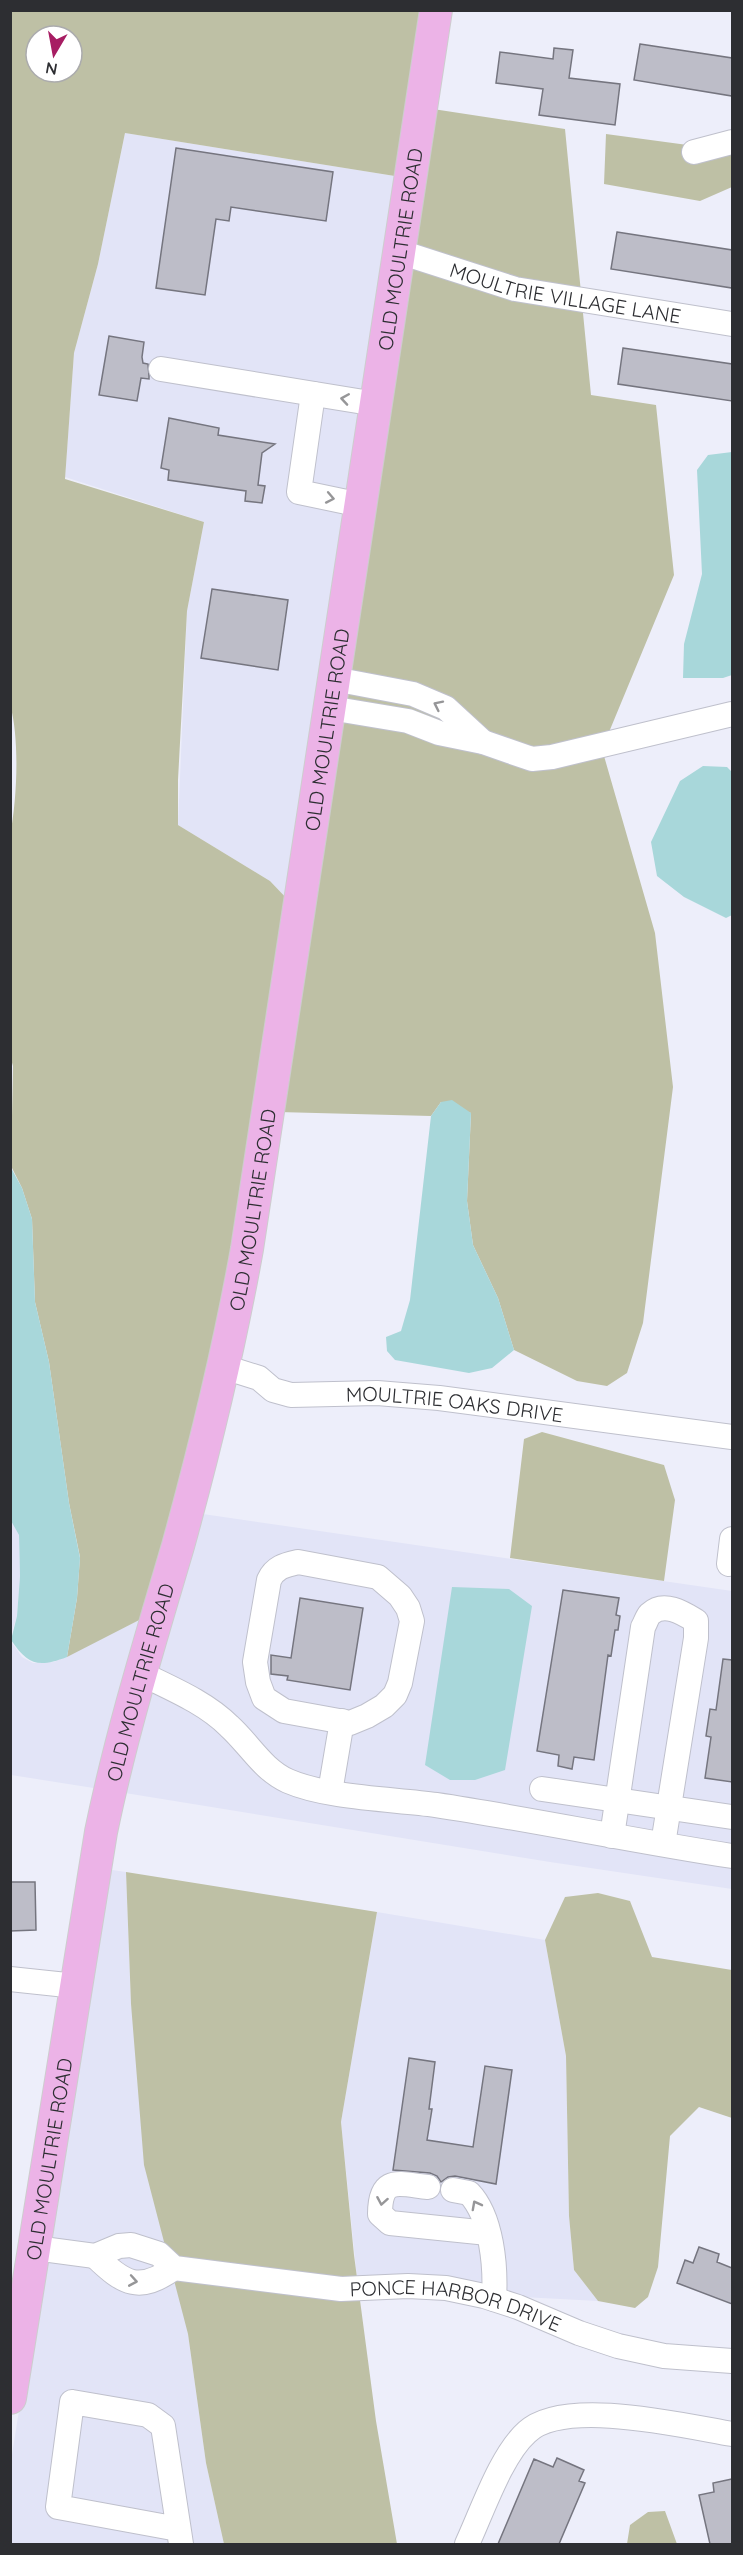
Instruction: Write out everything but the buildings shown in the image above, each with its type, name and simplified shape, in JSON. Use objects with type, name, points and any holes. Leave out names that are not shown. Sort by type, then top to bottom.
[{"type":"main road","name":"OLD MOULTRIE ROAD","points":[[10,2398],[101,1832],[115,1761],[177,1546],[224,1367],[247,1249],[436,10]]},
{"type":"street","points":[[694,152],[732,142]]},
{"type":"street","name":"MOULTRIE VILLAGE LANE","points":[[400,252],[515,289],[732,324]]},
{"type":"street","points":[[161,369],[376,404]]},
{"type":"street","points":[[313,394],[299,492],[361,505]]},
{"type":"street","points":[[332,693],[413,694],[446,708],[483,742],[532,759],[552,757],[732,714]]},
{"type":"street","name":"MOULTRIE OAKS DRIVE","points":[[224,1367],[259,1378],[273,1390],[291,1395],[377,1393],[407,1395],[732,1437]]},
{"type":"street","points":[[729,1564],[732,1539]]},
{"type":"street","points":[[298,1562],[378,1577],[400,1596],[408,1608],[412,1621],[400,1683],[395,1695],[384,1706],[367,1716],[350,1723],[342,1721],[284,1711],[264,1698],[258,1682],[255,1662],[269,1580],[273,1572],[283,1566],[298,1562]]},
{"type":"street","points":[[612,1836],[643,1627],[650,1614],[664,1608],[681,1611],[696,1621],[696,1638],[663,1845]]},
{"type":"street","points":[[140,1673],[201,1705],[229,1725],[263,1765],[276,1776],[292,1783],[330,1792],[436,1805],[732,1856]]},
{"type":"street","points":[[330,1792],[342,1721]]},
{"type":"street","points":[[542,1789],[732,1817]]},
{"type":"street","points":[[10,1979],[76,1986]]},
{"type":"street","points":[[428,2187],[392,2184],[386,2186],[380,2197],[380,2214],[390,2223],[488,2233]]},
{"type":"street","points":[[453,2190],[469,2193],[476,2200],[488,2233],[495,2272],[494,2299]]},
{"type":"street","name":"PONCE HARBOR DRIVE","points":[[35,2248],[95,2256],[119,2246],[131,2245],[159,2254],[174,2268],[341,2289],[408,2286],[446,2288],[494,2299],[618,2346],[663,2356],[732,2361]]},
{"type":"street","points":[[95,2256],[121,2278],[132,2282],[145,2283],[158,2280],[174,2268]]},
{"type":"street","points":[[72,2402],[148,2415],[163,2426],[179,2537],[58,2508],[72,2402]]},
{"type":"street","points":[[467,2544],[507,2457],[527,2431],[552,2419],[580,2414],[650,2420],[732,2434]]},
{"type":"shaded area","points":[[11,11],[426,11],[401,177],[125,133],[98,264],[74,353],[65,479],[204,522],[187,611],[178,780],[178,825],[270,881],[291,903],[238,1247],[147,1616],[67,1657],[77,1598],[80,1557],[69,1503],[49,1362],[35,1302],[32,1219],[22,1188],[11,1166],[13,1066],[10,1056],[10,836],[16,770],[10,704]]},
{"type":"shaded area","points":[[433,109],[565,129],[591,395],[656,405],[674,575],[602,749],[655,933],[673,1087],[643,1323],[627,1373],[607,1386],[577,1381],[514,1350],[498,1298],[473,1245],[467,1201],[471,1113],[441,1102],[431,1116],[278,1112]]},
{"type":"shaded area","points":[[125,133],[401,177],[291,903],[270,881],[178,825],[187,611],[204,522],[65,477],[74,353],[98,264]]},
{"type":"shaded area","points":[[606,134],[732,151],[732,187],[700,201],[604,184]]},
{"type":"shaded area","points":[[732,452],[732,675],[723,678],[683,678],[684,644],[702,574],[697,470],[708,455]]},
{"type":"shaded area","points":[[703,766],[727,767],[732,772],[732,915],[726,918],[684,897],[657,876],[651,842],[680,781]]},
{"type":"shaded area","points":[[452,1100],[471,1113],[467,1201],[473,1245],[498,1298],[514,1350],[492,1368],[469,1373],[395,1360],[387,1351],[386,1337],[401,1331],[410,1300],[431,1116],[441,1102]]},
{"type":"shaded area","points":[[10,1166],[22,1188],[32,1219],[35,1302],[49,1362],[69,1503],[80,1558],[77,1598],[67,1657],[41,1663],[34,1662],[23,1655],[11,1640],[17,1616],[20,1576],[19,1535],[10,1519]]},
{"type":"shaded area","points":[[542,1432],[664,1465],[675,1500],[664,1581],[510,1558],[524,1439]]},
{"type":"shaded area","points":[[196,1513],[732,1591],[732,1889],[119,1792]]},
{"type":"shaded area","points":[[11,1519],[19,1535],[20,1576],[17,1616],[11,1635]]},
{"type":"shaded area","points":[[452,1587],[509,1589],[532,1606],[505,1770],[475,1780],[450,1780],[425,1765]]},
{"type":"shaded area","points":[[147,1616],[100,1789],[11,1775],[10,1640],[22,1657],[33,1663],[54,1662]]},
{"type":"shaded area","points":[[105,1869],[126,1872],[131,2004],[188,2334],[206,2463],[224,2544],[11,2544],[11,2461]]},
{"type":"shaded area","points":[[126,1872],[377,1912],[341,2122],[354,2255],[376,2421],[397,2544],[224,2544],[206,2463],[188,2334],[144,2165],[131,2004]]},
{"type":"shaded area","points":[[598,1893],[630,1901],[652,1957],[732,1970],[732,2118],[699,2107],[670,2136],[658,2267],[648,2297],[635,2308],[598,2301],[574,2270],[569,2216],[566,2056],[545,1940],[565,1897]]},
{"type":"shaded area","points":[[377,1912],[545,1940],[566,2056],[569,2216],[574,2270],[598,2301],[358,2288],[341,2122]]},
{"type":"shaded area","points":[[665,2511],[677,2544],[627,2544],[630,2525],[648,2512]]}]
